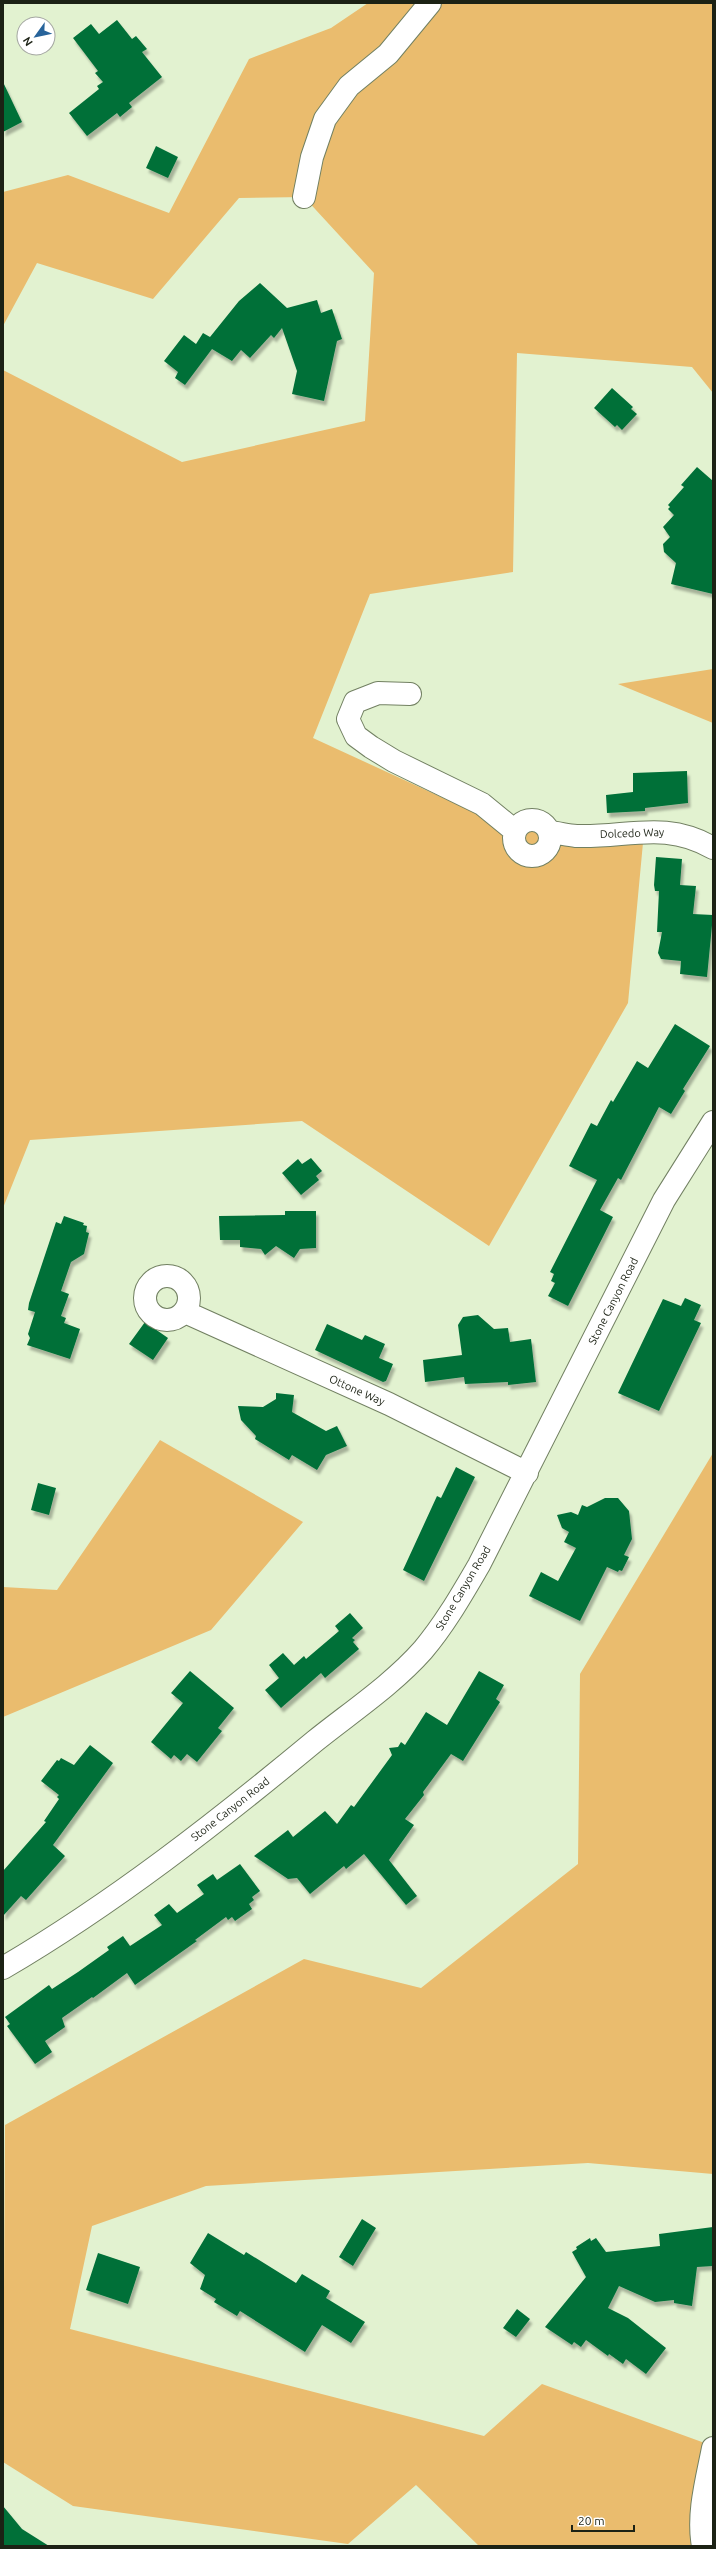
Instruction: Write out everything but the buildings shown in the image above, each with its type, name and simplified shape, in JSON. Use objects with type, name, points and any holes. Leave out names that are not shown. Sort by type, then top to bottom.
[{"type":"street","points":[[304,197],[312,157],[325,119],[349,86],[388,54],[430,3]]},
{"type":"street","name":"Dolcedo Way","points":[[410,694],[378,693],[355,702],[348,719],[356,736],[394,761],[482,804],[515,831],[521,824],[533,820],[541,822],[549,832],[577,836],[675,832],[701,841],[713,848]]},
{"type":"street","name":"Stone Canyon Road","points":[[3,1968],[126,1888],[218,1820],[396,1676],[423,1650],[450,1613],[479,1565],[527,1473],[664,1200],[713,1122]]},
{"type":"street","name":"Ottone Way","points":[[185,1312],[389,1404],[527,1473]]},
{"type":"street","points":[[703,2546],[701,2536],[704,2492],[713,2448]]},
{"type":"shaded area","points":[[368,3],[713,3],[713,393],[692,367],[517,353],[513,572],[370,594],[313,738],[515,831],[521,824],[533,820],[546,827],[644,832],[628,1003],[489,1246],[302,1121],[30,1140],[3,1208],[3,370],[182,462],[365,421],[374,273],[304,197],[239,198],[153,299],[37,263],[3,326],[3,192],[68,175],[169,213],[249,59],[331,28]]},
{"type":"shaded area","points":[[713,669],[713,723],[618,684]]},
{"type":"shaded area","points":[[160,1440],[303,1522],[211,1630],[3,1717],[3,1587],[57,1590]]},
{"type":"shaded area","points":[[713,1453],[713,2174],[588,2163],[206,2186],[92,2226],[70,2329],[484,2436],[542,2384],[713,2446],[713,2546],[479,2546],[416,2485],[348,2544],[73,2506],[3,2462],[5,2125],[304,1959],[421,1988],[578,1864],[580,1674]]}]
